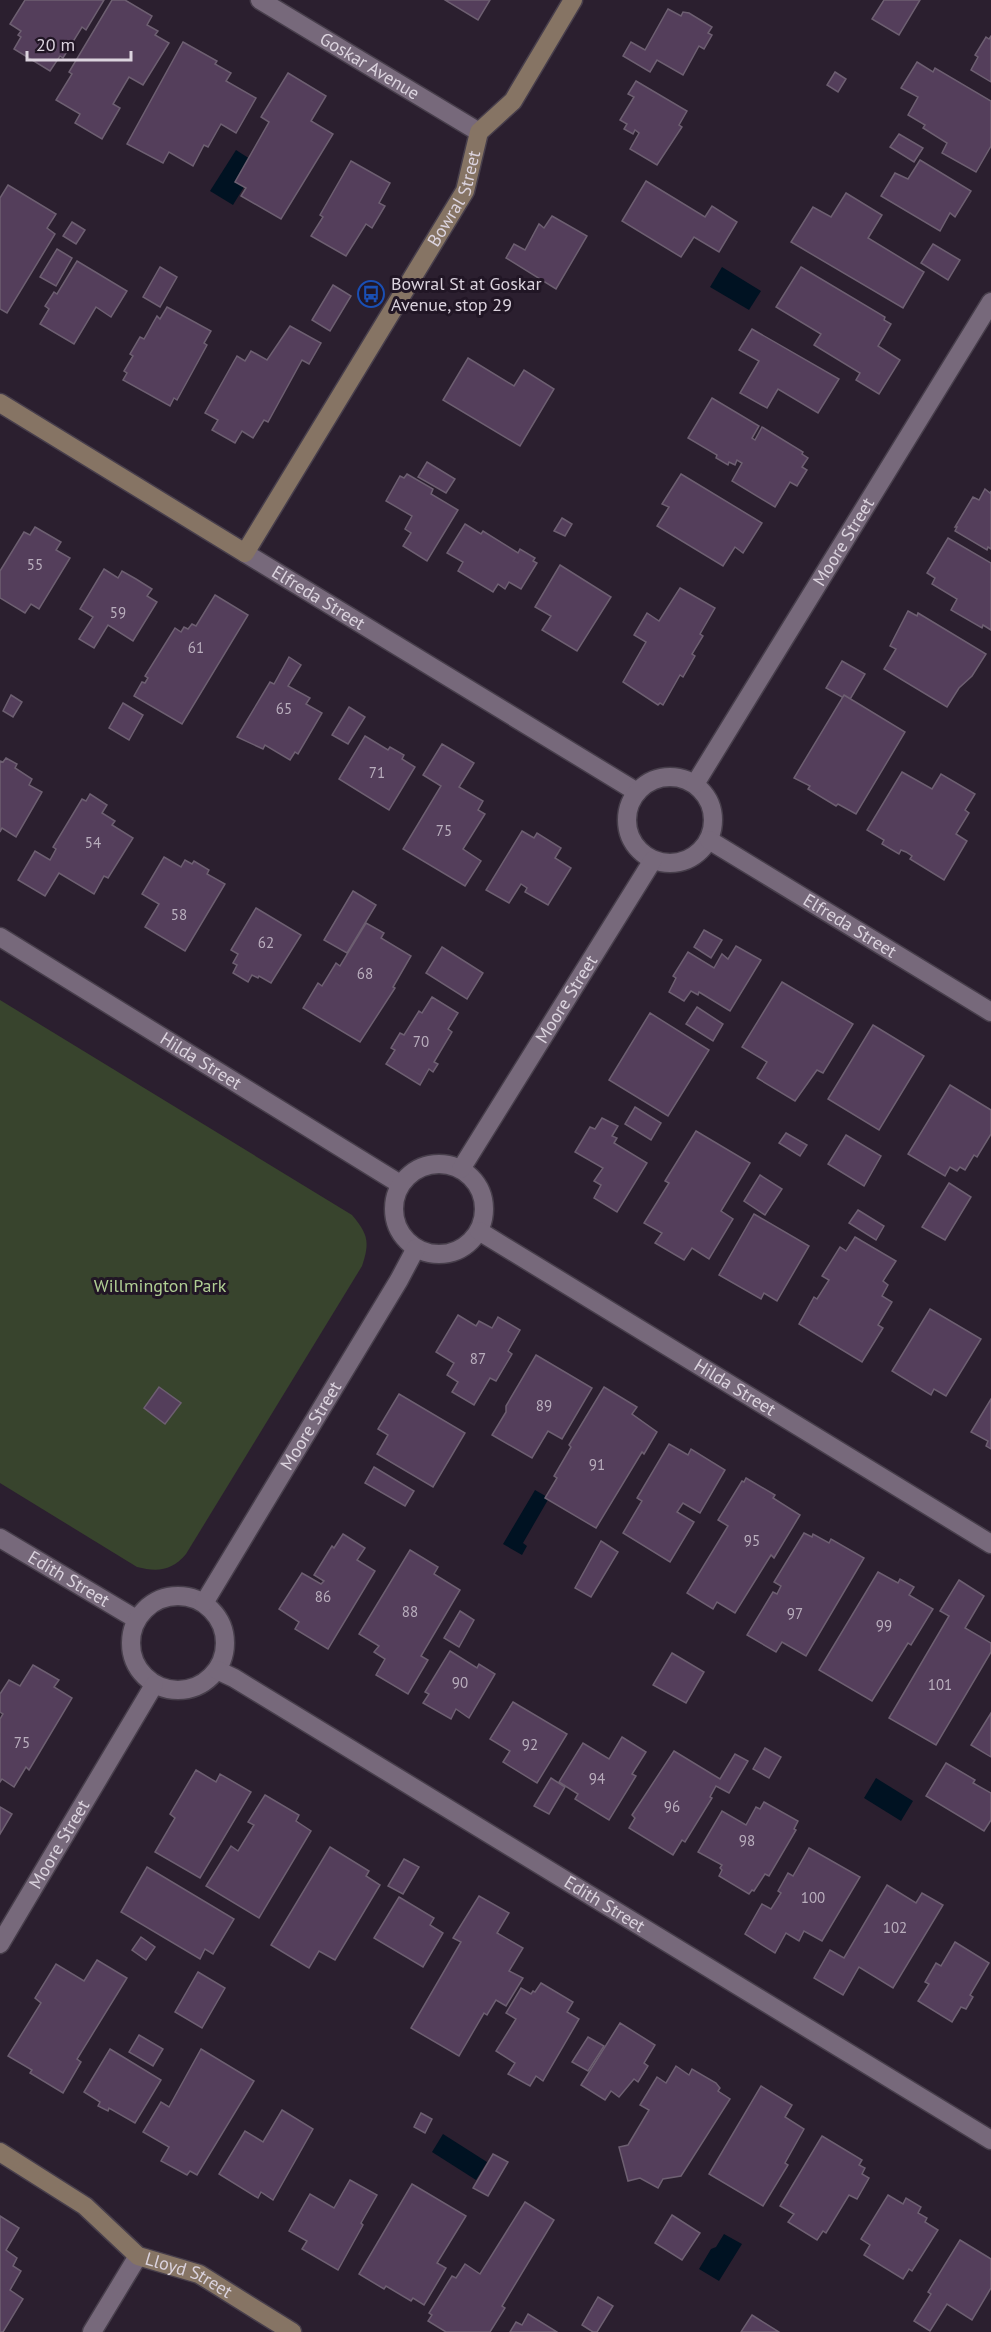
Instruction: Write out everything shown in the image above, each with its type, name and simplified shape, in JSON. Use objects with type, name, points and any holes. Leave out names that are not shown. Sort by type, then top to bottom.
[{"type":"street","name":"Goskar Avenue","points":[[260,0],[479,132]]},
{"type":"street","name":"Bowral Street","points":[[245,553],[465,191],[479,132],[513,101],[573,0]]},
{"type":"street","name":"Moore Street","points":[[695,784],[991,302]]},
{"type":"street","name":"Elfreda Street","points":[[0,403],[637,792]]},
{"type":"street","points":[[670,776],[683,778],[704,792],[711,803],[714,828],[702,850],[679,863],[652,860],[641,853],[627,829],[630,803],[637,792],[652,781],[670,776]]},
{"type":"street","name":"Elfreda Street","points":[[709,840],[991,1012]]},
{"type":"street","name":"Moore Street","points":[[462,1169],[652,860]]},
{"type":"street","name":"Hilda Street","points":[[0,937],[400,1184]]},
{"type":"street","points":[[448,1164],[462,1169],[481,1190],[484,1217],[479,1231],[470,1242],[458,1250],[444,1254],[429,1253],[416,1248],[404,1238],[397,1226],[394,1211],[395,1197],[400,1184],[410,1173],[428,1165],[448,1164]]},
{"type":"street","name":"Hilda Street","points":[[479,1231],[991,1544]]},
{"type":"street","name":"Moore Street","points":[[204,1603],[399,1280],[416,1248]]},
{"type":"street","name":"Edith Street","points":[[0,1538],[136,1619]]},
{"type":"street","points":[[174,1595],[190,1597],[204,1603],[215,1614],[224,1634],[224,1657],[217,1670],[207,1681],[195,1687],[182,1691],[167,1690],[154,1685],[140,1672],[131,1656],[130,1638],[136,1619],[145,1607],[159,1599],[174,1595]]},
{"type":"street","name":"Edith Street","points":[[217,1670],[234,1678],[991,2140]]},
{"type":"street","name":"Moore Street","points":[[0,1944],[154,1685]]},
{"type":"street","name":"Lloyd Street","points":[[0,2152],[86,2206],[138,2256],[199,2274],[292,2332]]},
{"type":"street","points":[[92,2332],[138,2256]]},
{"type":"green space","name":"Willmington Park","points":[[0,1000],[352,1215],[366,1239],[362,1266],[186,1554],[181,1560],[164,1569],[137,1567],[0,1483]]},
{"type":"water","points":[[236,150],[258,164],[233,205],[210,191]]},
{"type":"water","points":[[722,267],[761,291],[749,310],[710,287]]},
{"type":"water","points":[[535,1490],[549,1498],[523,1543],[527,1546],[522,1555],[503,1544]]},
{"type":"water","points":[[876,1778],[913,1801],[901,1821],[864,1798]]},
{"type":"water","points":[[443,2134],[487,2162],[476,2180],[432,2152]]},
{"type":"water","points":[[724,2234],[742,2244],[719,2281],[699,2269],[711,2249],[716,2247]]},
{"type":"building","points":[[25,0],[104,0],[86,30],[82,27],[63,58],[60,56],[50,71],[14,49],[21,37],[18,35],[21,31],[10,24]]},
{"type":"building","points":[[112,0],[125,0],[152,16],[147,25],[158,31],[155,35],[169,43],[143,85],[129,77],[113,104],[120,108],[102,139],[75,123],[80,114],[56,100],[72,74],[69,72]]},
{"type":"building","points":[[445,0],[490,0],[478,20]]},
{"type":"building","points":[[884,0],[920,0],[899,35],[872,19]]},
{"type":"building","points":[[668,9],[681,16],[683,12],[689,13],[712,27],[708,33],[712,35],[704,49],[699,46],[683,75],[657,60],[650,72],[623,56],[631,42],[645,50]]},
{"type":"building","points":[[991,36],[991,82],[971,70],[978,57],[975,55],[986,37],[989,39]]},
{"type":"building","points":[[183,42],[217,61],[215,64],[231,73],[226,81],[256,98],[236,133],[221,124],[208,147],[204,145],[193,166],[169,152],[163,163],[127,144]]},
{"type":"building","points":[[917,62],[933,72],[935,68],[991,101],[991,146],[976,172],[942,153],[947,143],[923,128],[925,125],[908,115],[918,97],[901,88]]},
{"type":"building","points":[[835,72],[846,79],[838,92],[827,85]]},
{"type":"building","points":[[288,73],[326,96],[311,121],[333,134],[281,219],[241,196],[246,188],[235,182],[269,122],[261,117]]},
{"type":"building","points":[[636,81],[687,111],[679,125],[682,127],[657,165],[630,149],[639,133],[635,130],[633,134],[624,129],[627,124],[620,120],[634,97],[628,94]]},
{"type":"building","points":[[899,134],[923,148],[914,162],[890,147]]},
{"type":"building","points":[[920,160],[971,191],[955,217],[950,213],[940,231],[881,196],[895,173],[908,179]]},
{"type":"building","points":[[351,161],[390,183],[379,203],[385,206],[372,228],[366,224],[346,256],[311,236],[323,217],[320,215]]},
{"type":"building","points":[[646,181],[705,217],[712,206],[737,222],[719,252],[694,237],[681,257],[622,221]]},
{"type":"building","points":[[8,185],[56,214],[47,228],[55,234],[7,313],[0,309],[0,198]]},
{"type":"building","points":[[846,193],[882,215],[868,238],[924,272],[903,308],[791,242],[813,207],[831,217]]},
{"type":"building","points":[[552,216],[587,236],[556,289],[506,258],[514,244],[525,250],[539,224],[544,228]]},
{"type":"building","points":[[72,222],[85,230],[76,244],[63,236]]},
{"type":"building","points":[[933,244],[960,260],[948,280],[921,263]]},
{"type":"building","points":[[57,249],[72,258],[56,286],[40,277]]},
{"type":"building","points":[[77,261],[127,291],[111,317],[96,307],[74,344],[40,324],[49,309],[45,306],[54,292],[57,294]]},
{"type":"building","points":[[160,267],[177,277],[160,307],[143,297]]},
{"type":"building","points":[[801,267],[885,317],[884,320],[891,324],[878,346],[900,360],[879,394],[856,380],[860,373],[814,345],[821,334],[776,307]]},
{"type":"building","points":[[333,285],[351,296],[330,331],[312,320]]},
{"type":"building","points":[[167,307],[211,331],[204,343],[207,345],[177,400],[174,398],[170,406],[123,380],[127,373],[124,371],[133,356],[130,354],[140,337],[144,339],[157,316],[160,319]]},
{"type":"building","points":[[290,326],[321,343],[309,364],[302,360],[268,422],[264,420],[253,438],[242,431],[235,443],[212,430],[218,420],[205,413],[237,356],[245,361],[251,351],[267,360]]},
{"type":"building","points":[[752,329],[839,379],[818,413],[778,389],[767,408],[740,393],[759,361],[739,350]]},
{"type":"building","points":[[468,358],[514,386],[524,370],[554,389],[520,446],[443,400]]},
{"type":"building","points":[[712,398],[759,426],[752,438],[755,440],[762,427],[803,452],[802,454],[808,458],[802,467],[807,470],[797,486],[790,482],[775,507],[732,481],[742,463],[737,460],[735,465],[729,462],[728,465],[716,458],[717,455],[688,438]]},
{"type":"building","points":[[427,462],[455,479],[446,493],[418,477]]},
{"type":"building","points":[[407,474],[433,489],[431,494],[458,510],[427,561],[403,546],[411,533],[405,529],[412,516],[386,501],[400,476],[404,478]]},
{"type":"building","points":[[681,474],[762,523],[743,553],[735,547],[723,566],[657,526],[669,507],[662,504]]},
{"type":"building","points":[[985,489],[990,493],[991,491],[991,549],[988,547],[987,550],[955,531],[957,527],[955,527],[973,497],[979,500]]},
{"type":"building","points":[[562,518],[572,524],[565,536],[554,531]]},
{"type":"building","points":[[465,524],[481,534],[483,531],[518,553],[520,549],[535,558],[533,561],[537,563],[521,589],[509,582],[505,589],[498,584],[493,592],[458,571],[463,562],[447,553]]},
{"type":"building","points":[[35,527],[61,542],[56,550],[70,558],[39,609],[31,604],[25,613],[0,598],[0,571],[24,532],[30,535]]},
{"type":"building","points":[[948,538],[991,563],[991,630],[983,625],[982,628],[951,610],[957,599],[932,584],[935,578],[927,573]]},
{"type":"building","points":[[560,565],[611,597],[577,651],[542,630],[551,616],[535,607]]},
{"type":"building","points":[[104,569],[118,578],[122,571],[136,579],[152,589],[147,596],[157,602],[133,641],[108,625],[94,648],[79,639],[93,617],[80,609]]},
{"type":"building","points":[[680,588],[715,608],[700,634],[703,636],[692,654],[695,656],[683,677],[680,675],[663,705],[660,703],[658,705],[623,682],[646,642],[634,635],[647,613],[659,621]]},
{"type":"building","points":[[215,595],[248,615],[182,724],[134,696],[142,682],[145,683],[148,678],[145,676],[175,628],[181,632],[184,627],[188,629],[192,624],[196,626]]},
{"type":"building","points":[[908,611],[917,616],[918,613],[986,654],[947,707],[884,669],[896,649],[890,646]]},
{"type":"building","points":[[289,657],[301,665],[288,686],[310,698],[306,704],[322,713],[298,754],[295,752],[290,760],[265,745],[263,749],[237,737],[270,682],[274,684]]},
{"type":"building","points":[[842,661],[865,674],[849,701],[826,688]]},
{"type":"building","points":[[11,695],[22,702],[13,717],[3,711]]},
{"type":"building","points":[[844,695],[905,732],[856,814],[838,804],[836,806],[808,789],[810,786],[794,778]]},
{"type":"building","points":[[123,703],[143,715],[129,740],[109,728]]},
{"type":"building","points":[[349,707],[365,717],[348,744],[332,735]]},
{"type":"building","points":[[365,736],[388,750],[390,747],[404,755],[402,759],[415,767],[389,810],[339,779]]},
{"type":"building","points":[[442,744],[474,763],[459,787],[483,801],[478,810],[485,814],[463,849],[481,861],[465,886],[403,849],[441,786],[423,775]]},
{"type":"building","points":[[6,758],[17,764],[15,768],[32,779],[29,785],[42,792],[16,837],[2,828],[0,832],[0,761],[3,762]]},
{"type":"building","points":[[902,772],[932,789],[941,774],[975,794],[965,810],[969,813],[956,834],[967,841],[944,880],[910,859],[912,856],[906,852],[901,850],[899,854],[882,844],[884,840],[867,830]]},
{"type":"building","points":[[90,794],[107,805],[102,813],[115,821],[112,825],[133,838],[108,878],[104,876],[94,894],[59,873],[45,896],[18,880],[35,851],[50,860],[56,849],[53,847],[82,799],[86,801]]},
{"type":"building","points":[[522,831],[534,838],[537,833],[561,848],[555,858],[571,868],[548,905],[525,892],[527,888],[521,884],[509,903],[486,890]]},
{"type":"building","points":[[164,857],[181,867],[185,860],[192,864],[194,861],[209,870],[207,874],[225,884],[185,951],[145,927],[159,904],[142,894]]},
{"type":"building","points":[[353,891],[376,905],[347,953],[324,940]]},
{"type":"building","points":[[256,908],[301,935],[271,983],[252,975],[248,982],[233,973],[237,965],[233,963],[238,954],[231,950]]},
{"type":"building","points":[[366,923],[384,933],[381,938],[411,956],[393,987],[395,988],[360,1042],[303,1008],[318,983],[322,986],[336,963],[340,966]]},
{"type":"building","points":[[704,930],[722,940],[711,958],[694,947]]},
{"type":"building","points":[[736,946],[761,960],[730,1011],[699,992],[698,995],[691,991],[684,1001],[669,992],[676,978],[673,976],[688,952],[714,968],[722,954],[728,959]]},
{"type":"building","points":[[442,947],[483,973],[467,999],[426,973]]},
{"type":"building","points":[[782,982],[853,1024],[823,1073],[817,1070],[795,1101],[757,1078],[767,1062],[742,1047]]},
{"type":"building","points":[[432,997],[458,1013],[448,1029],[452,1032],[434,1062],[438,1064],[433,1072],[429,1069],[420,1085],[386,1064],[395,1050],[391,1048],[400,1033],[404,1035],[419,1011],[422,1013]]},
{"type":"building","points":[[697,1007],[723,1024],[713,1041],[686,1024]]},
{"type":"building","points":[[650,1013],[709,1050],[668,1116],[609,1080]]},
{"type":"building","points":[[873,1025],[924,1056],[879,1130],[828,1099]]},
{"type":"building","points":[[950,1085],[991,1110],[991,1134],[977,1157],[974,1155],[965,1170],[960,1167],[957,1171],[950,1167],[945,1176],[908,1154]]},
{"type":"building","points":[[635,1107],[661,1123],[651,1140],[625,1124]]},
{"type":"building","points":[[602,1118],[618,1126],[612,1136],[617,1138],[614,1143],[647,1163],[617,1212],[594,1198],[601,1185],[594,1181],[603,1168],[575,1152],[590,1127],[595,1129]]},
{"type":"building","points":[[696,1131],[750,1163],[721,1211],[733,1219],[709,1259],[692,1248],[684,1260],[655,1243],[662,1233],[644,1223],[669,1183],[665,1181]]},
{"type":"building","points":[[786,1133],[807,1145],[800,1156],[779,1143]]},
{"type":"building","points":[[846,1135],[881,1156],[864,1186],[828,1164]]},
{"type":"building","points":[[760,1175],[782,1189],[765,1215],[744,1201]]},
{"type":"building","points":[[949,1183],[971,1197],[945,1240],[922,1227]]},
{"type":"building","points":[[858,1210],[884,1226],[876,1240],[849,1223]]},
{"type":"building","points":[[754,1214],[809,1246],[777,1301],[764,1293],[761,1299],[719,1275]]},
{"type":"building","points":[[855,1237],[896,1261],[883,1281],[888,1285],[882,1296],[892,1302],[878,1325],[883,1328],[862,1362],[799,1324],[814,1297],[817,1299],[829,1280],[822,1276],[840,1247],[846,1251]]},
{"type":"building","points":[[930,1309],[981,1339],[946,1396],[934,1389],[931,1395],[892,1371]]},
{"type":"building","points":[[458,1315],[476,1326],[479,1321],[492,1328],[498,1317],[520,1330],[508,1351],[512,1354],[496,1381],[490,1378],[474,1405],[452,1392],[458,1382],[447,1375],[454,1363],[436,1352]]},
{"type":"building","points":[[536,1355],[592,1388],[562,1439],[548,1431],[532,1458],[492,1435]]},
{"type":"building","points":[[159,1387],[181,1403],[165,1424],[144,1408]]},
{"type":"building","points":[[604,1387],[637,1407],[632,1414],[657,1432],[644,1454],[642,1452],[596,1528],[545,1498],[557,1478],[554,1476],[571,1447],[569,1445]]},
{"type":"building","points":[[399,1394],[465,1433],[433,1487],[377,1454],[388,1435],[378,1429]]},
{"type":"building","points":[[991,1399],[991,1449],[986,1446],[988,1441],[971,1432]]},
{"type":"building","points":[[669,1444],[688,1455],[691,1449],[725,1470],[700,1513],[683,1503],[677,1512],[694,1522],[670,1562],[623,1533],[642,1501],[637,1498]]},
{"type":"building","points":[[374,1467],[414,1491],[405,1506],[365,1483]]},
{"type":"building","points":[[746,1478],[775,1495],[773,1498],[800,1515],[774,1558],[771,1555],[735,1613],[717,1602],[713,1609],[687,1593],[728,1526],[718,1520]]},
{"type":"building","points":[[804,1533],[812,1537],[813,1534],[829,1543],[831,1539],[864,1558],[806,1656],[782,1642],[776,1652],[747,1635],[773,1592],[777,1594],[781,1586],[774,1582]]},
{"type":"building","points":[[343,1534],[365,1548],[357,1560],[375,1571],[328,1649],[295,1629],[299,1622],[279,1609],[302,1573],[321,1584],[324,1581],[314,1575],[332,1546],[334,1548]]},
{"type":"building","points":[[601,1541],[618,1552],[591,1597],[575,1588]]},
{"type":"building","points":[[410,1550],[438,1567],[434,1574],[460,1590],[421,1656],[428,1660],[408,1694],[376,1675],[385,1659],[374,1652],[379,1646],[359,1634]]},
{"type":"building","points":[[878,1572],[898,1583],[900,1579],[914,1587],[909,1595],[933,1609],[911,1645],[908,1643],[872,1701],[819,1670]]},
{"type":"building","points":[[959,1580],[984,1596],[965,1628],[991,1643],[991,1652],[936,1745],[889,1718],[949,1616],[940,1611]]},
{"type":"building","points":[[460,1611],[474,1620],[459,1647],[444,1638]]},
{"type":"building","points":[[450,1651],[477,1668],[479,1664],[495,1674],[469,1718],[456,1709],[451,1719],[423,1703],[429,1694],[425,1692]]},
{"type":"building","points":[[672,1653],[704,1672],[686,1703],[653,1685]]},
{"type":"building","points":[[33,1665],[59,1680],[54,1687],[72,1698],[29,1770],[26,1767],[14,1787],[2,1779],[0,1782],[0,1719],[3,1714],[0,1712],[0,1694],[9,1680],[20,1686]]},
{"type":"building","points":[[513,1702],[567,1734],[537,1783],[503,1762],[510,1751],[490,1739]]},
{"type":"building","points":[[991,1713],[991,1757],[971,1745]]},
{"type":"building","points":[[622,1737],[646,1752],[632,1774],[636,1776],[609,1820],[575,1799],[578,1794],[559,1782],[583,1743],[609,1759]]},
{"type":"building","points":[[765,1748],[781,1757],[769,1778],[753,1769]]},
{"type":"building","points":[[674,1751],[720,1779],[735,1754],[748,1761],[729,1793],[716,1786],[710,1797],[712,1798],[685,1842],[682,1840],[673,1855],[629,1828],[635,1818],[632,1815]]},
{"type":"building","points":[[946,1763],[975,1780],[973,1783],[991,1793],[991,1820],[984,1831],[926,1796]]},
{"type":"building","points":[[196,1770],[216,1782],[220,1774],[251,1792],[200,1878],[155,1852],[175,1818],[170,1814]]},
{"type":"building","points":[[551,1778],[565,1787],[549,1814],[534,1806]]},
{"type":"building","points":[[265,1795],[299,1815],[296,1821],[311,1831],[259,1918],[206,1886],[231,1846],[238,1851],[254,1825],[248,1822]]},
{"type":"building","points":[[764,1802],[798,1821],[794,1829],[796,1830],[769,1876],[765,1874],[754,1891],[752,1890],[749,1894],[719,1876],[722,1865],[698,1852],[722,1811],[746,1825],[756,1807],[760,1809]]},
{"type":"building","points":[[0,1807],[12,1814],[0,1834]]},
{"type":"building","points":[[330,1847],[369,1871],[366,1876],[380,1885],[335,1960],[319,1951],[309,1968],[271,1945]]},
{"type":"building","points":[[809,1848],[860,1877],[822,1941],[804,1931],[799,1941],[786,1933],[775,1953],[745,1934],[762,1904],[771,1909],[781,1893],[778,1891],[788,1873],[793,1876]]},
{"type":"building","points":[[404,1859],[419,1867],[403,1894],[388,1886]]},
{"type":"building","points":[[147,1867],[234,1919],[213,1954],[205,1949],[200,1959],[121,1912]]},
{"type":"building","points":[[887,1885],[916,1903],[922,1893],[943,1905],[893,1988],[859,1967],[843,1995],[814,1978],[830,1950],[844,1958]]},
{"type":"building","points":[[479,1896],[509,1913],[497,1933],[523,1948],[509,1971],[523,1978],[506,2006],[496,2000],[487,2015],[484,2013],[459,2056],[411,2028],[461,1942],[453,1938]]},
{"type":"building","points":[[399,1897],[434,1918],[430,1925],[443,1933],[423,1967],[374,1938]]},
{"type":"building","points":[[141,1937],[155,1947],[146,1960],[132,1950]]},
{"type":"building","points":[[955,1942],[989,1963],[970,1995],[973,1997],[966,2009],[961,2007],[952,2022],[918,2001],[929,1984],[925,1982],[936,1963],[941,1966]]},
{"type":"building","points":[[97,1960],[127,1978],[77,2059],[81,2062],[63,2093],[30,2073],[32,2070],[8,2056],[41,2003],[35,1998],[56,1964],[84,1981]]},
{"type":"building","points":[[198,1972],[225,1988],[202,2028],[175,2012]]},
{"type":"building","points":[[541,1983],[573,2002],[567,2012],[579,2019],[543,2081],[536,2076],[530,2086],[508,2074],[515,2063],[496,2051],[516,2019],[506,2013],[521,1988],[531,1994]]},
{"type":"building","points":[[620,2023],[655,2045],[644,2063],[648,2066],[638,2082],[634,2079],[619,2097],[611,2091],[605,2100],[581,2085]]},
{"type":"building","points":[[139,2035],[163,2049],[153,2066],[129,2052]]},
{"type":"building","points":[[588,2037],[604,2046],[588,2071],[572,2062]]},
{"type":"building","points":[[110,2049],[161,2080],[135,2123],[109,2108],[108,2111],[98,2106],[100,2102],[84,2092]]},
{"type":"building","points":[[201,2049],[254,2081],[197,2175],[190,2171],[187,2175],[161,2161],[169,2147],[143,2132],[161,2102],[169,2107]]},
{"type":"building","points":[[676,2066],[689,2075],[692,2069],[716,2083],[720,2088],[718,2091],[730,2099],[681,2176],[663,2179],[658,2188],[640,2178],[628,2181],[619,2147],[628,2145],[649,2110],[640,2105],[657,2077],[666,2083]]},
{"type":"building","points":[[761,2086],[792,2105],[785,2117],[804,2129],[785,2163],[788,2165],[763,2206],[709,2174]]},
{"type":"building","points":[[282,2110],[313,2129],[273,2200],[261,2192],[258,2198],[219,2174],[245,2131],[263,2142]]},
{"type":"building","points":[[421,2113],[432,2119],[425,2133],[414,2127]]},
{"type":"building","points":[[822,2136],[862,2160],[859,2165],[865,2168],[862,2174],[869,2178],[857,2199],[849,2195],[826,2233],[823,2231],[817,2240],[788,2222],[794,2214],[780,2206]]},
{"type":"building","points":[[493,2154],[508,2162],[488,2196],[473,2188]]},
{"type":"building","points":[[350,2180],[377,2195],[338,2270],[302,2249],[307,2241],[289,2231],[310,2194],[334,2208]]},
{"type":"building","points":[[412,2184],[466,2216],[437,2263],[446,2268],[424,2305],[413,2298],[411,2301],[386,2286],[384,2289],[359,2274]]},
{"type":"building","points":[[888,2195],[903,2204],[906,2198],[921,2207],[918,2213],[927,2218],[925,2222],[938,2230],[912,2271],[909,2269],[903,2279],[864,2255],[870,2245],[861,2239]]},
{"type":"building","points":[[525,2202],[554,2220],[502,2306],[505,2308],[490,2332],[446,2332],[428,2321],[432,2315],[429,2313],[452,2276],[456,2278],[465,2264],[480,2274]]},
{"type":"building","points":[[672,2215],[700,2233],[682,2260],[655,2243]]},
{"type":"building","points":[[0,2216],[19,2228],[6,2250],[17,2258],[13,2266],[21,2271],[10,2290],[23,2299],[3,2332],[0,2332]]},
{"type":"building","points":[[960,2240],[991,2259],[991,2288],[972,2320],[947,2304],[930,2331],[914,2321],[931,2294],[928,2292]]},
{"type":"building","points":[[598,2297],[613,2306],[597,2332],[593,2332],[582,2325]]},
{"type":"building","points":[[528,2314],[557,2332],[510,2332],[516,2322],[522,2325]]},
{"type":"building","points":[[752,2315],[779,2332],[741,2332]]},
{"type":"place","name":"Bowral St at Goskar Avenue, stop 29","points":[[371,294]]}]
